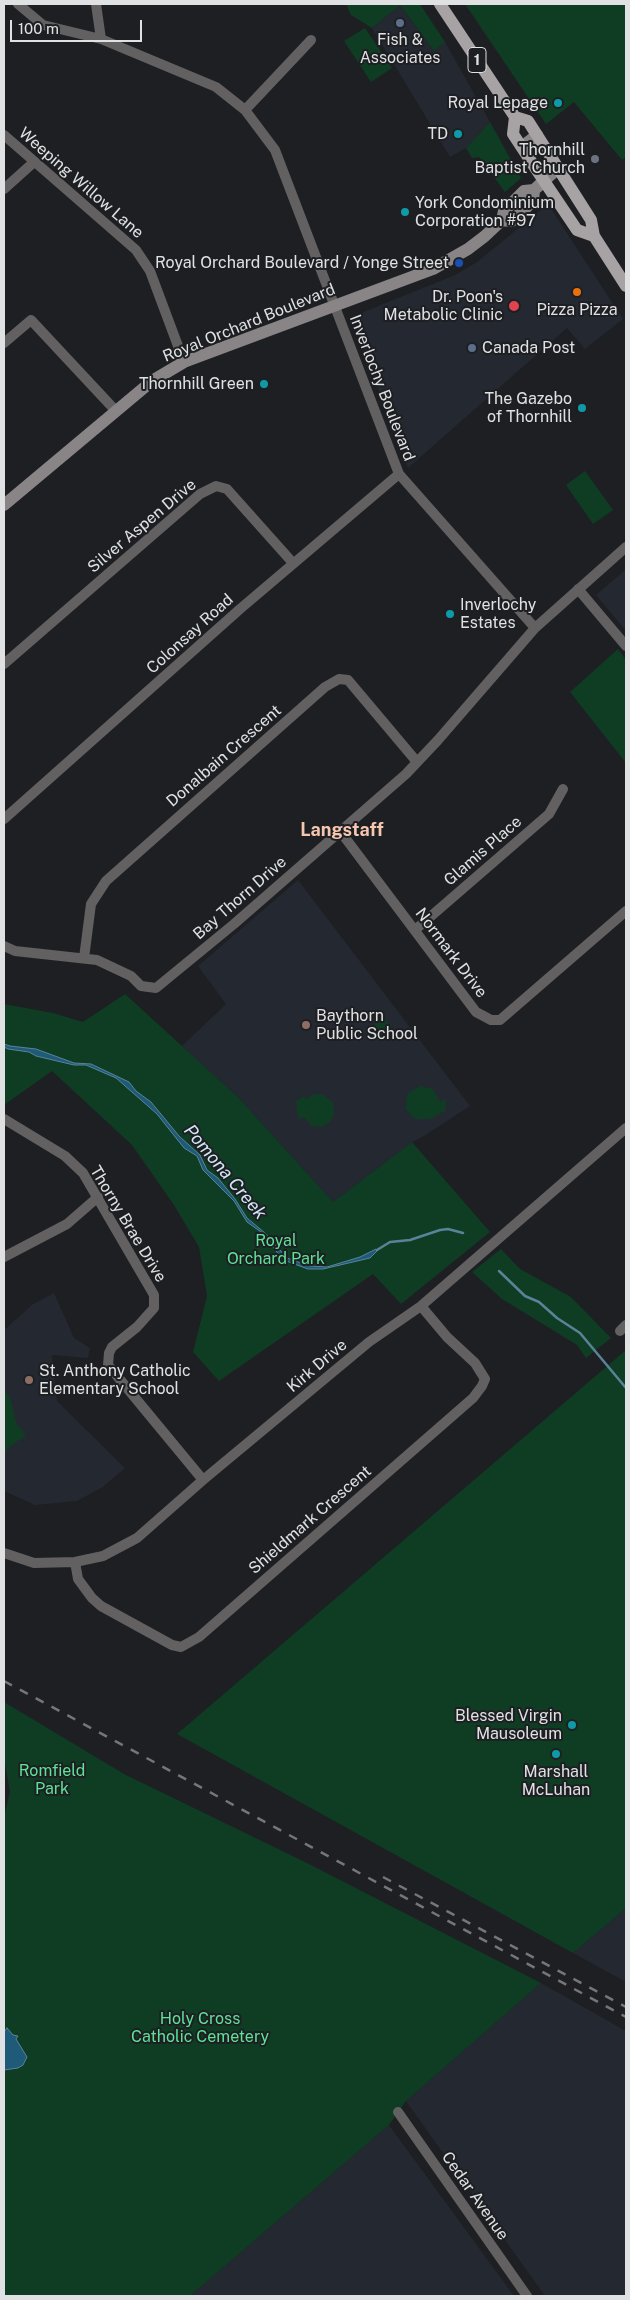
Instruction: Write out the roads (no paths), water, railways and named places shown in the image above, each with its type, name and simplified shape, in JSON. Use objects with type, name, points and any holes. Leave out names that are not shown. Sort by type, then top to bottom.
[{"type":"main road","name":"1","points":[[440,4],[515,117],[528,121],[591,220],[594,236],[626,286]]},
{"type":"main road","name":"1","points":[[515,117],[513,134],[577,230],[594,236]]},
{"type":"street","name":"Inverlochy Boulevard","points":[[18,4],[43,25],[101,39],[216,87],[245,110],[275,150],[399,474],[535,628]]},
{"type":"street","points":[[96,4],[101,39]]},
{"type":"street","points":[[245,110],[310,40]]},
{"type":"street","name":"Weeping Willow Lane","points":[[4,135],[136,250],[150,271],[184,362]]},
{"type":"street","points":[[522,147],[537,135]]},
{"type":"street","points":[[4,189],[34,162]]},
{"type":"street","name":"Royal Orchard Boulevard","points":[[4,505],[115,410],[152,381],[184,362],[433,269],[468,249],[502,220],[512,220],[533,201],[534,190],[558,168]]},
{"type":"street","points":[[4,343],[31,320],[115,410]]},
{"type":"street","name":"Colonsay Road","points":[[4,819],[293,563],[399,474]]},
{"type":"street","name":"Silver Aspen Drive","points":[[4,664],[200,494],[216,486],[227,489],[293,563]]},
{"type":"street","name":"Bay Thorn Drive","points":[[4,946],[15,951],[84,958],[118,969],[131,976],[141,986],[156,988],[340,831],[417,762],[535,628],[626,547]]},
{"type":"street","points":[[578,589],[626,646]]},
{"type":"street","name":"Donalbain Crescent","points":[[84,958],[91,904],[106,881],[325,687],[339,679],[348,680],[417,762]]},
{"type":"street","name":"Glamis Place","points":[[415,930],[549,814],[562,789]]},
{"type":"street","name":"Normark Drive","points":[[340,831],[476,1012],[491,1020],[500,1020],[626,911]]},
{"type":"street","name":"Thorny Brae Drive","points":[[4,1119],[65,1156],[83,1173],[154,1295],[155,1303],[150,1314],[112,1347],[109,1353],[108,1365],[203,1480]]},
{"type":"street","name":"Kirk Drive","points":[[4,1553],[34,1563],[75,1562],[103,1556],[137,1538],[203,1480],[369,1342],[421,1306],[626,1128]]},
{"type":"street","points":[[4,1257],[67,1224],[98,1197]]},
{"type":"street","name":"Shieldmark Crescent","points":[[75,1562],[78,1579],[92,1598],[101,1606],[172,1645],[181,1647],[199,1637],[473,1398],[482,1386],[485,1379],[482,1372],[447,1337],[421,1306]]},
{"type":"street","name":"Cedar Avenue","points":[[398,2112],[527,2296]]},
{"type":"water","points":[[4,1044],[36,1049],[74,1063],[91,1064],[129,1082],[136,1091],[151,1102],[179,1136],[200,1155],[207,1170],[218,1178],[247,1218],[265,1233],[287,1258],[310,1266],[327,1267],[360,1257],[376,1249],[377,1251],[370,1258],[323,1269],[308,1269],[289,1262],[280,1256],[261,1232],[247,1222],[234,1201],[203,1170],[197,1156],[184,1148],[157,1114],[116,1078],[86,1065],[74,1065],[36,1056],[29,1052],[8,1049],[4,1047]]},
{"type":"water","points":[[7,2028],[13,2035],[18,2036],[16,2039],[27,2057],[23,2065],[18,2068],[4,2070],[4,2032]]},
{"type":"waterway","name":"Pomona Creek","points":[[377,1250],[390,1242],[410,1240],[440,1230],[448,1229],[463,1233]]},
{"type":"waterway","name":"Pomona Creek","points":[[499,1271],[525,1296],[539,1302],[557,1318],[580,1333],[626,1388]]},
{"type":"railway","points":[[4,1681],[626,2017]]},
{"type":"railway","points":[[383,1877],[626,2007]]},
{"type":"place","name":"Fish & Associates","points":[[400,23]]},
{"type":"place","name":"Royal Lepage","points":[[558,103]]},
{"type":"place","name":"TD","points":[[458,134]]},
{"type":"place","name":"Thornhill Baptist Church","points":[[595,159]]},
{"type":"place","name":"York Condominium Corporation #97","points":[[405,212]]},
{"type":"place","name":"Royal Orchard Boulevard / Yonge Street","points":[[459,263]]},
{"type":"place","name":"Pizza Pizza","points":[[577,292]]},
{"type":"place","name":"Dr. Poon's Metabolic Clinic","points":[[514,306]]},
{"type":"place","name":"Canada Post","points":[[472,348]]},
{"type":"place","name":"Thornhill Green","points":[[264,384]]},
{"type":"place","name":"The Gazebo of Thornhill","points":[[582,408]]},
{"type":"place","name":"Inverlochy Estates","points":[[450,614]]},
{"type":"place","name":"Baythorn Public School","points":[[306,1025]]},
{"type":"place","name":"St. Anthony Catholic Elementary School","points":[[29,1380]]},
{"type":"place","name":"Blessed Virgin Mausoleum","points":[[572,1725]]},
{"type":"place","name":"Marshall McLuhan","points":[[556,1754]]},
{"type":"district","name":"Langstaff","points":[[342,830]]},
{"type":"park label","name":"Royal Orchard Park","points":[[276,1250]]},
{"type":"park label","name":"Romfield Park","points":[[52,1780]]},
{"type":"park label","name":"Holy Cross Catholic Cemetery","points":[[200,2028]]}]
